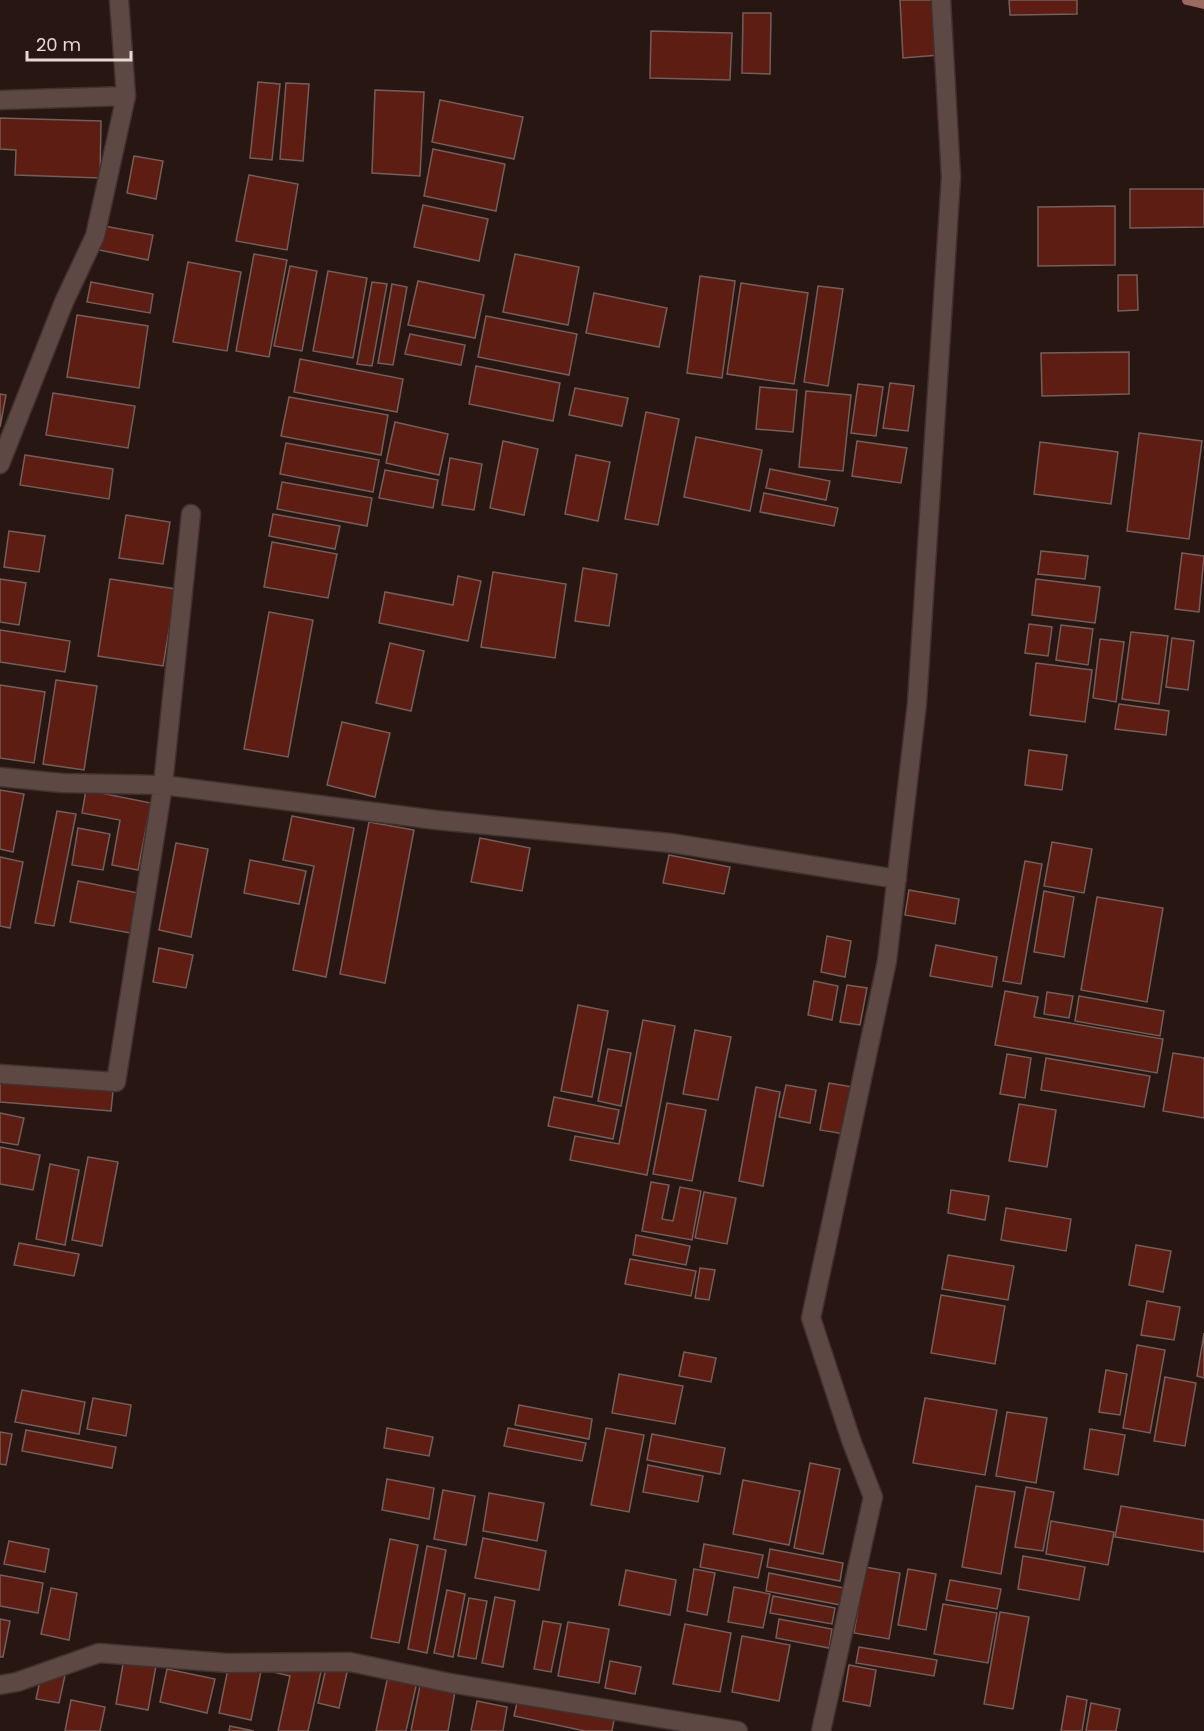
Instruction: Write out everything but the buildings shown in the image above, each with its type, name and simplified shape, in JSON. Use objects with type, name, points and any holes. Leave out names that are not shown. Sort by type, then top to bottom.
[{"type":"street","points":[[0,464],[64,302],[95,236],[126,96],[119,0]]},
{"type":"street","points":[[821,1731],[873,1497],[851,1440],[811,1318],[887,961],[917,703],[951,177],[942,0]]},
{"type":"street","points":[[0,100],[126,96]]},
{"type":"street","points":[[0,1074],[116,1082],[163,785],[191,514]]},
{"type":"street","points":[[0,777],[62,783],[163,785],[436,820],[671,843],[897,879]]},
{"type":"street","points":[[0,1685],[17,1682],[99,1653],[227,1663],[350,1662],[450,1683],[738,1731]]},
{"type":"waterway","points":[[1187,0],[1204,4]]}]
